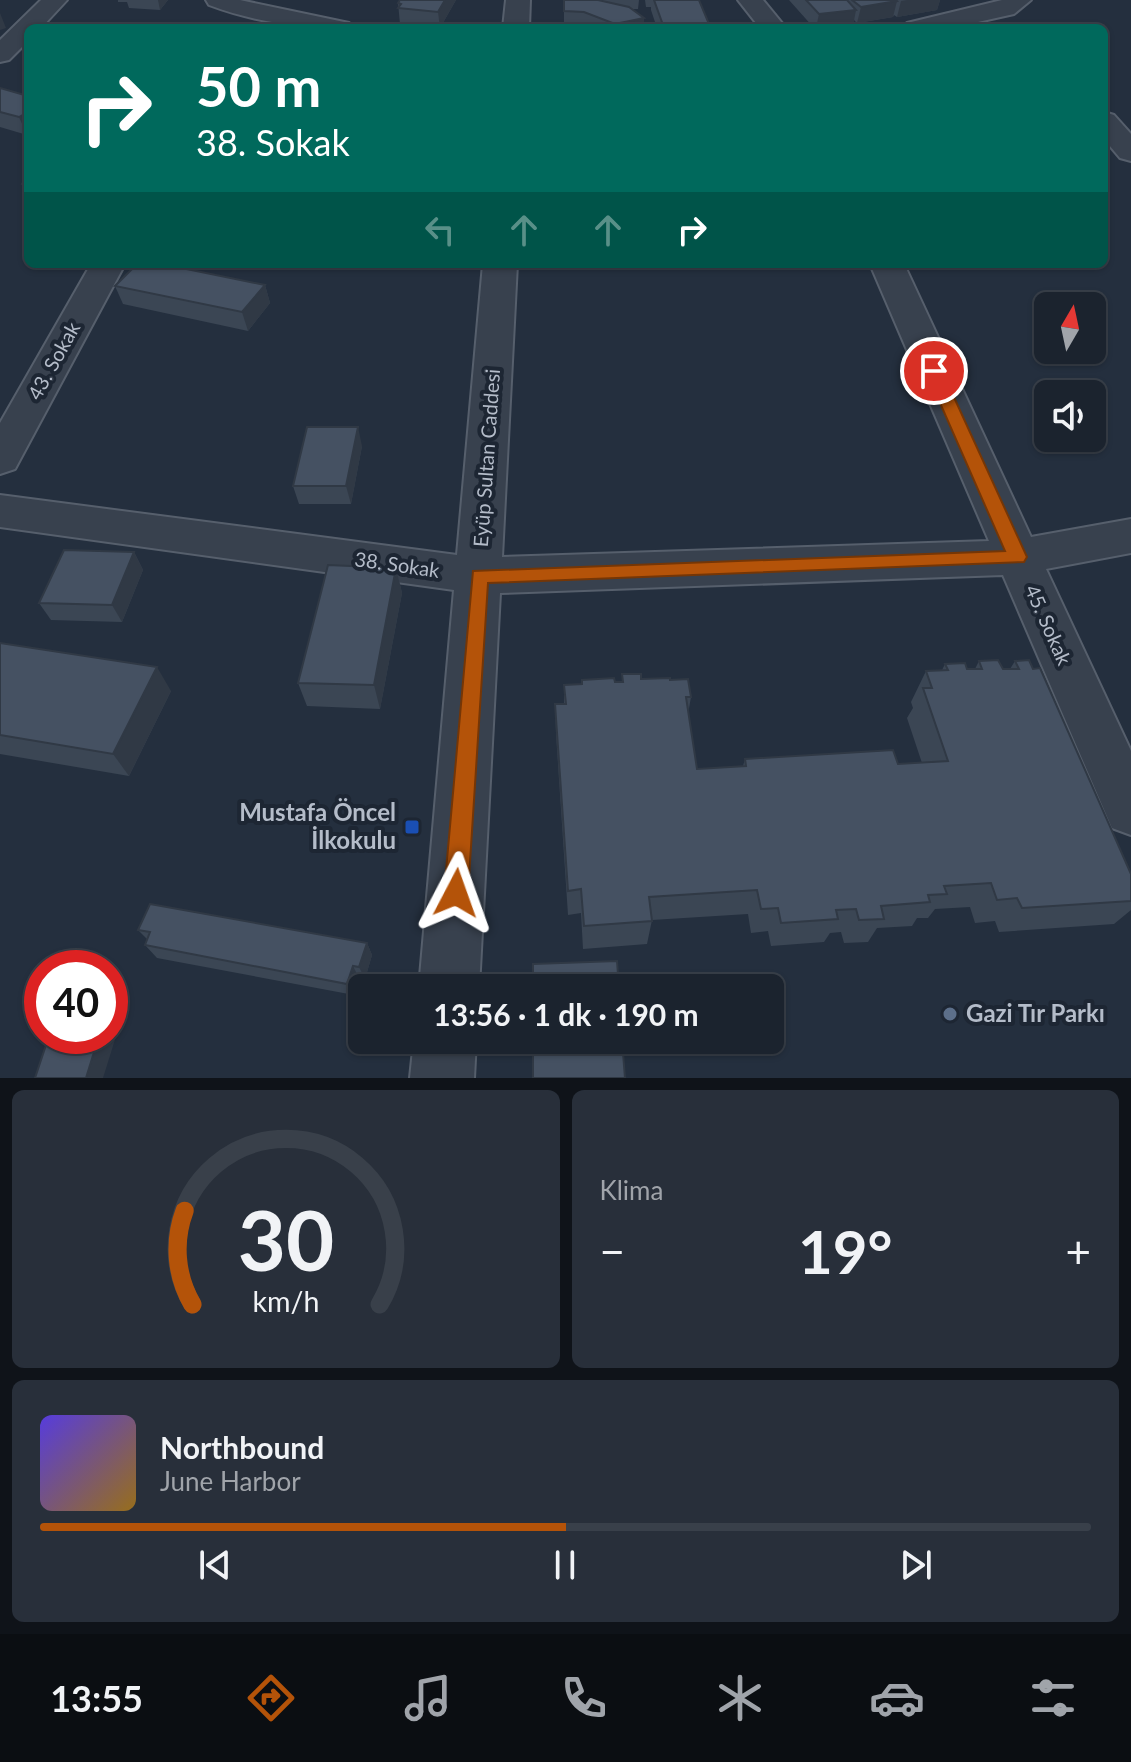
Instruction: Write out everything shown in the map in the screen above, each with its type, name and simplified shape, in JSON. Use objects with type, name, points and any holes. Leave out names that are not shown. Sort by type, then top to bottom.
[{"type":"street","points":[[31,24],[55,0]]},
{"type":"street","points":[[218,0],[249,13],[316,24]]},
{"type":"street","points":[[516,24],[518,0]]},
{"type":"street","points":[[750,0],[770,24]]},
{"type":"street","points":[[930,24],[1004,3],[1019,24]]},
{"type":"street","points":[[0,54],[24,30]]},
{"type":"street","points":[[1108,126],[1131,152]]},
{"type":"street","name":"43. Sokak","points":[[0,459],[106,268]]},
{"type":"street","name":"Eyüp Sultan Caddesi","points":[[450,974],[500,268]]},
{"type":"street","name":"45. Sokak","points":[[889,268],[1131,810]]},
{"type":"street","name":"38. Sokak","points":[[0,511],[479,576],[1017,557],[1131,536]]},
{"type":"street","points":[[442,1078],[444,1054]]},
{"type":"building","points":[[400,0],[445,0],[438,12],[398,8]]},
{"type":"building","points":[[564,0],[598,0],[629,7],[644,18],[615,24],[584,12],[564,11]]},
{"type":"building","points":[[654,0],[699,0],[709,24],[663,24]]},
{"type":"building","points":[[806,0],[847,0],[856,10],[819,14]]},
{"type":"building","points":[[852,0],[896,0],[897,1],[861,7]]},
{"type":"building","points":[[0,88],[24,95],[24,114],[19,117],[0,112]]},
{"type":"building","points":[[133,268],[182,268],[265,285],[242,312],[115,286]]},
{"type":"building","points":[[307,427],[358,427],[346,486],[293,486]]},
{"type":"building","points":[[64,550],[134,552],[112,605],[39,603]]},
{"type":"building","points":[[328,565],[396,568],[374,685],[298,683]]},
{"type":"building","points":[[0,643],[157,667],[113,754],[0,735]]},
{"type":"building","points":[[998,660],[1003,669],[1019,669],[1015,661],[1029,660],[1033,669],[1040,668],[1131,874],[1131,901],[1022,908],[1017,898],[997,900],[991,883],[944,886],[947,894],[928,895],[930,902],[881,906],[884,919],[859,920],[856,909],[836,910],[838,919],[781,923],[778,908],[761,909],[757,890],[649,897],[652,921],[584,926],[581,889],[568,891],[555,704],[566,704],[564,685],[582,684],[582,680],[614,678],[615,682],[623,682],[622,674],[641,674],[641,679],[688,679],[691,697],[686,697],[697,769],[746,766],[745,759],[893,750],[898,764],[948,761],[923,688],[932,688],[926,671],[948,670],[945,664],[965,663],[967,669],[982,669],[979,661]]},
{"type":"building","points":[[150,904],[367,943],[359,967],[353,966],[348,974],[347,984],[145,945],[150,932],[138,930]]},
{"type":"building","points":[[617,961],[618,974],[533,974],[533,964]]},
{"type":"building","points":[[43,1054],[93,1054],[86,1078],[35,1078]]},
{"type":"building","points":[[533,1054],[623,1054],[625,1078],[533,1078]]},
{"type":"place","name":"Mustafa Öncel İlkokulu","points":[[412,827]]},
{"type":"place","name":"Gazi Tır Parkı","points":[[950,1014]]},
{"type":"route","points":[[456,893],[479,576],[1017,557],[934,371]]}]
